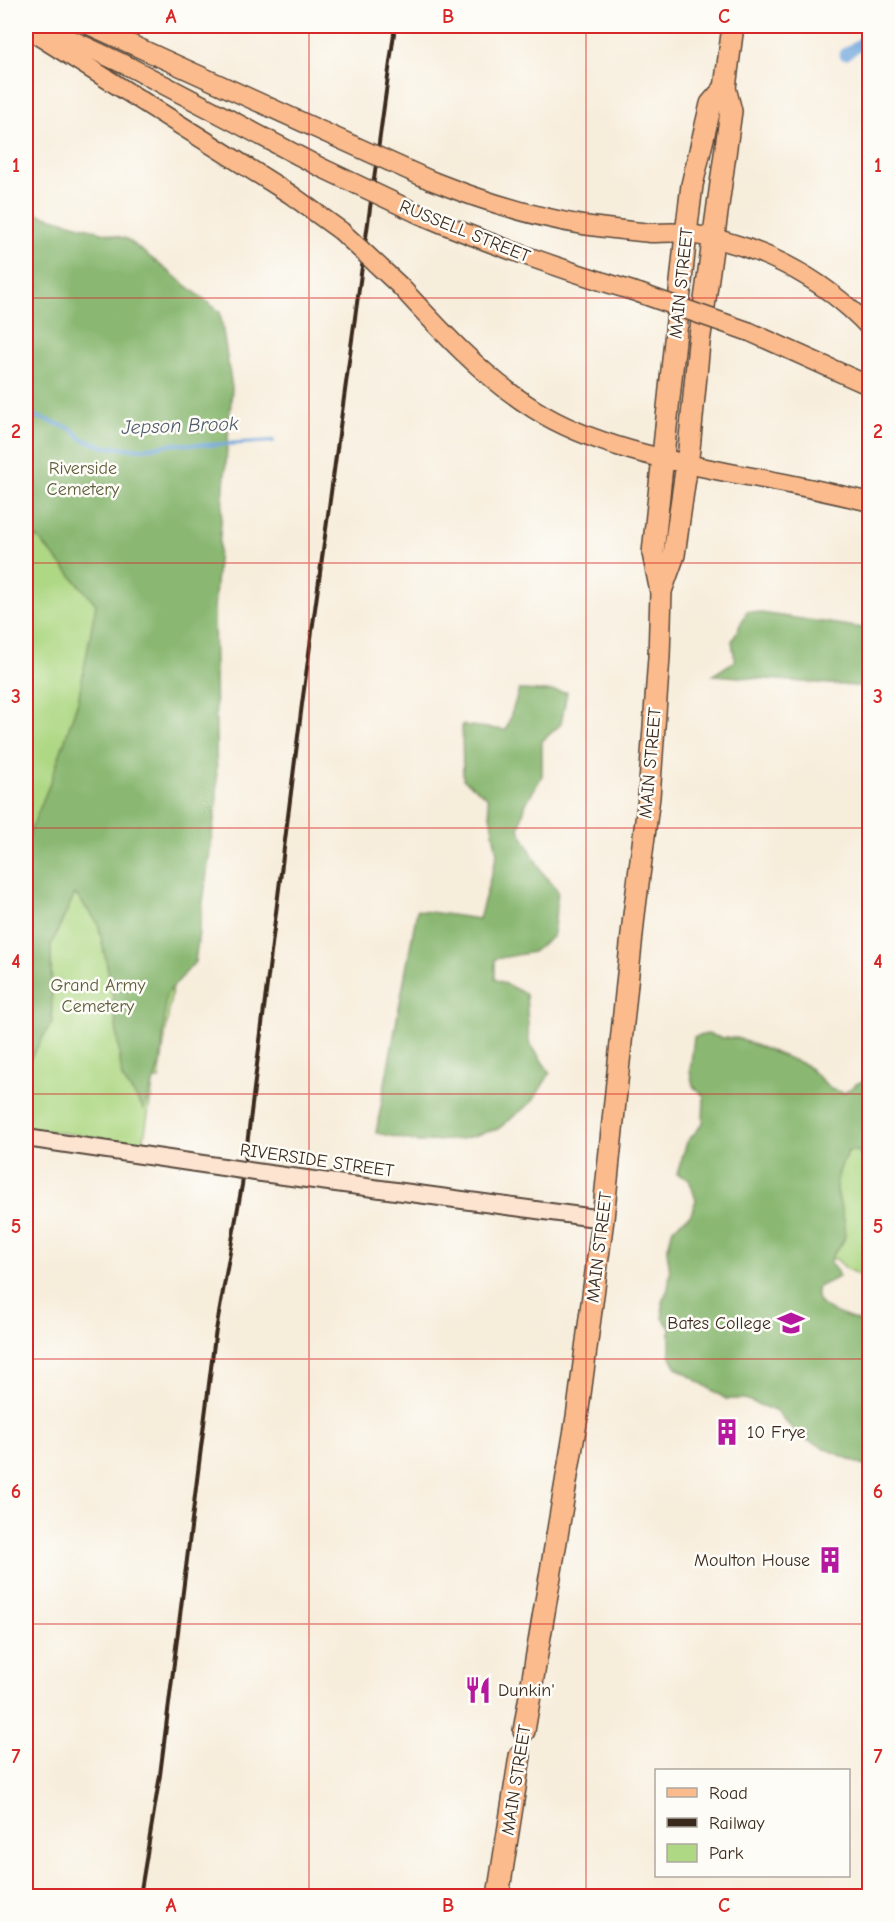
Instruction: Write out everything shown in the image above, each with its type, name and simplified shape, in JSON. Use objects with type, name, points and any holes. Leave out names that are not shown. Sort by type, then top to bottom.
[{"type":"highway","name":"MAIN STREET","points":[[661,592],[674,555],[686,465],[699,343],[731,111],[725,88],[733,26]]},
{"type":"highway","name":"MAIN STREET","points":[[524,1731],[574,1439],[603,1219],[633,915],[649,797],[659,657],[661,592],[653,553],[686,234],[692,186],[711,104],[725,88]]},
{"type":"highway","name":"MAIN STREET","points":[[498,1896],[520,1756]]},
{"type":"main road","name":"RUSSELL STREET","points":[[42,26],[130,67],[322,168],[419,214],[475,238],[750,332],[870,386]]},
{"type":"main road","name":"RUSSELL STREET","points":[[61,26],[130,67]]},
{"type":"main road","points":[[91,26],[430,180],[504,207],[583,225],[652,233],[686,234],[729,241],[798,271],[849,306],[870,328]]},
{"type":"main road","points":[[26,28],[290,194],[340,231],[400,286],[449,340],[478,367],[535,410],[598,439],[662,459],[792,484],[870,502]]},
{"type":"main road","name":"RUSSELL STREET","points":[[815,362],[870,398]]},
{"type":"main road","name":"MAIN STREET","points":[[520,1756],[524,1731]]},
{"type":"street","name":"RIVERSIDE STREET","points":[[26,1138],[262,1173],[603,1219]]},
{"type":"green space","points":[[26,208],[38,214],[127,239],[220,312],[232,388],[214,609],[217,798],[195,962],[166,995],[161,1061],[144,1109],[122,1078],[112,990],[98,923],[75,894],[51,945],[52,1022],[26,1066],[26,842],[52,778],[78,701],[96,604],[39,539],[26,529]]},
{"type":"green space","name":"Riverside Cemetery","points":[[26,401],[150,435],[26,900]]},
{"type":"green space","points":[[747,611],[869,629],[869,687],[713,675],[735,661],[732,641]]},
{"type":"green space","points":[[519,690],[567,692],[561,724],[542,741],[542,776],[526,803],[519,829],[542,872],[558,891],[553,936],[533,952],[495,959],[495,979],[526,994],[529,1042],[550,1073],[533,1101],[498,1129],[462,1139],[419,1142],[376,1133],[417,910],[479,919],[497,854],[487,797],[463,779],[462,725],[506,730]]},
{"type":"green space","name":"Grand Army Cemetery","points":[[62,872],[180,933],[159,1079],[154,1079],[143,1144],[26,1128],[26,978]]},
{"type":"green space","points":[[707,1034],[722,1038],[737,1038],[806,1065],[831,1089],[844,1093],[858,1083],[869,1080],[869,1167],[858,1151],[848,1151],[837,1182],[845,1233],[843,1242],[832,1255],[830,1263],[839,1277],[818,1287],[817,1295],[819,1302],[832,1311],[863,1324],[869,1318],[869,1468],[800,1437],[777,1412],[745,1399],[726,1399],[677,1368],[670,1355],[670,1328],[663,1318],[662,1302],[668,1289],[670,1272],[667,1251],[673,1228],[691,1214],[696,1200],[689,1179],[677,1174],[687,1142],[703,1123],[704,1096],[693,1086],[690,1071],[694,1037]]},
{"type":"green space","points":[[848,1151],[858,1151],[869,1167],[869,1281],[847,1269],[836,1259],[830,1258],[844,1240],[845,1227],[836,1186],[840,1167]]},
{"type":"waterway","name":"Jepson Brook","points":[[845,54],[870,38]]},
{"type":"waterway","name":"Jepson Brook","points":[[26,413],[72,429],[82,439],[106,447],[142,449],[175,444],[209,445],[273,441]]},
{"type":"railway","points":[[140,1896],[160,1775],[215,1336],[242,1185],[302,704],[395,26]]},
{"type":"place","name":"Bates College","points":[[791,1323]]},
{"type":"place","name":"10 Frye","points":[[727,1432]]},
{"type":"place","name":"Moulton House","points":[[830,1560]]},
{"type":"place","name":"Dunkin'","points":[[478,1690]]}]
